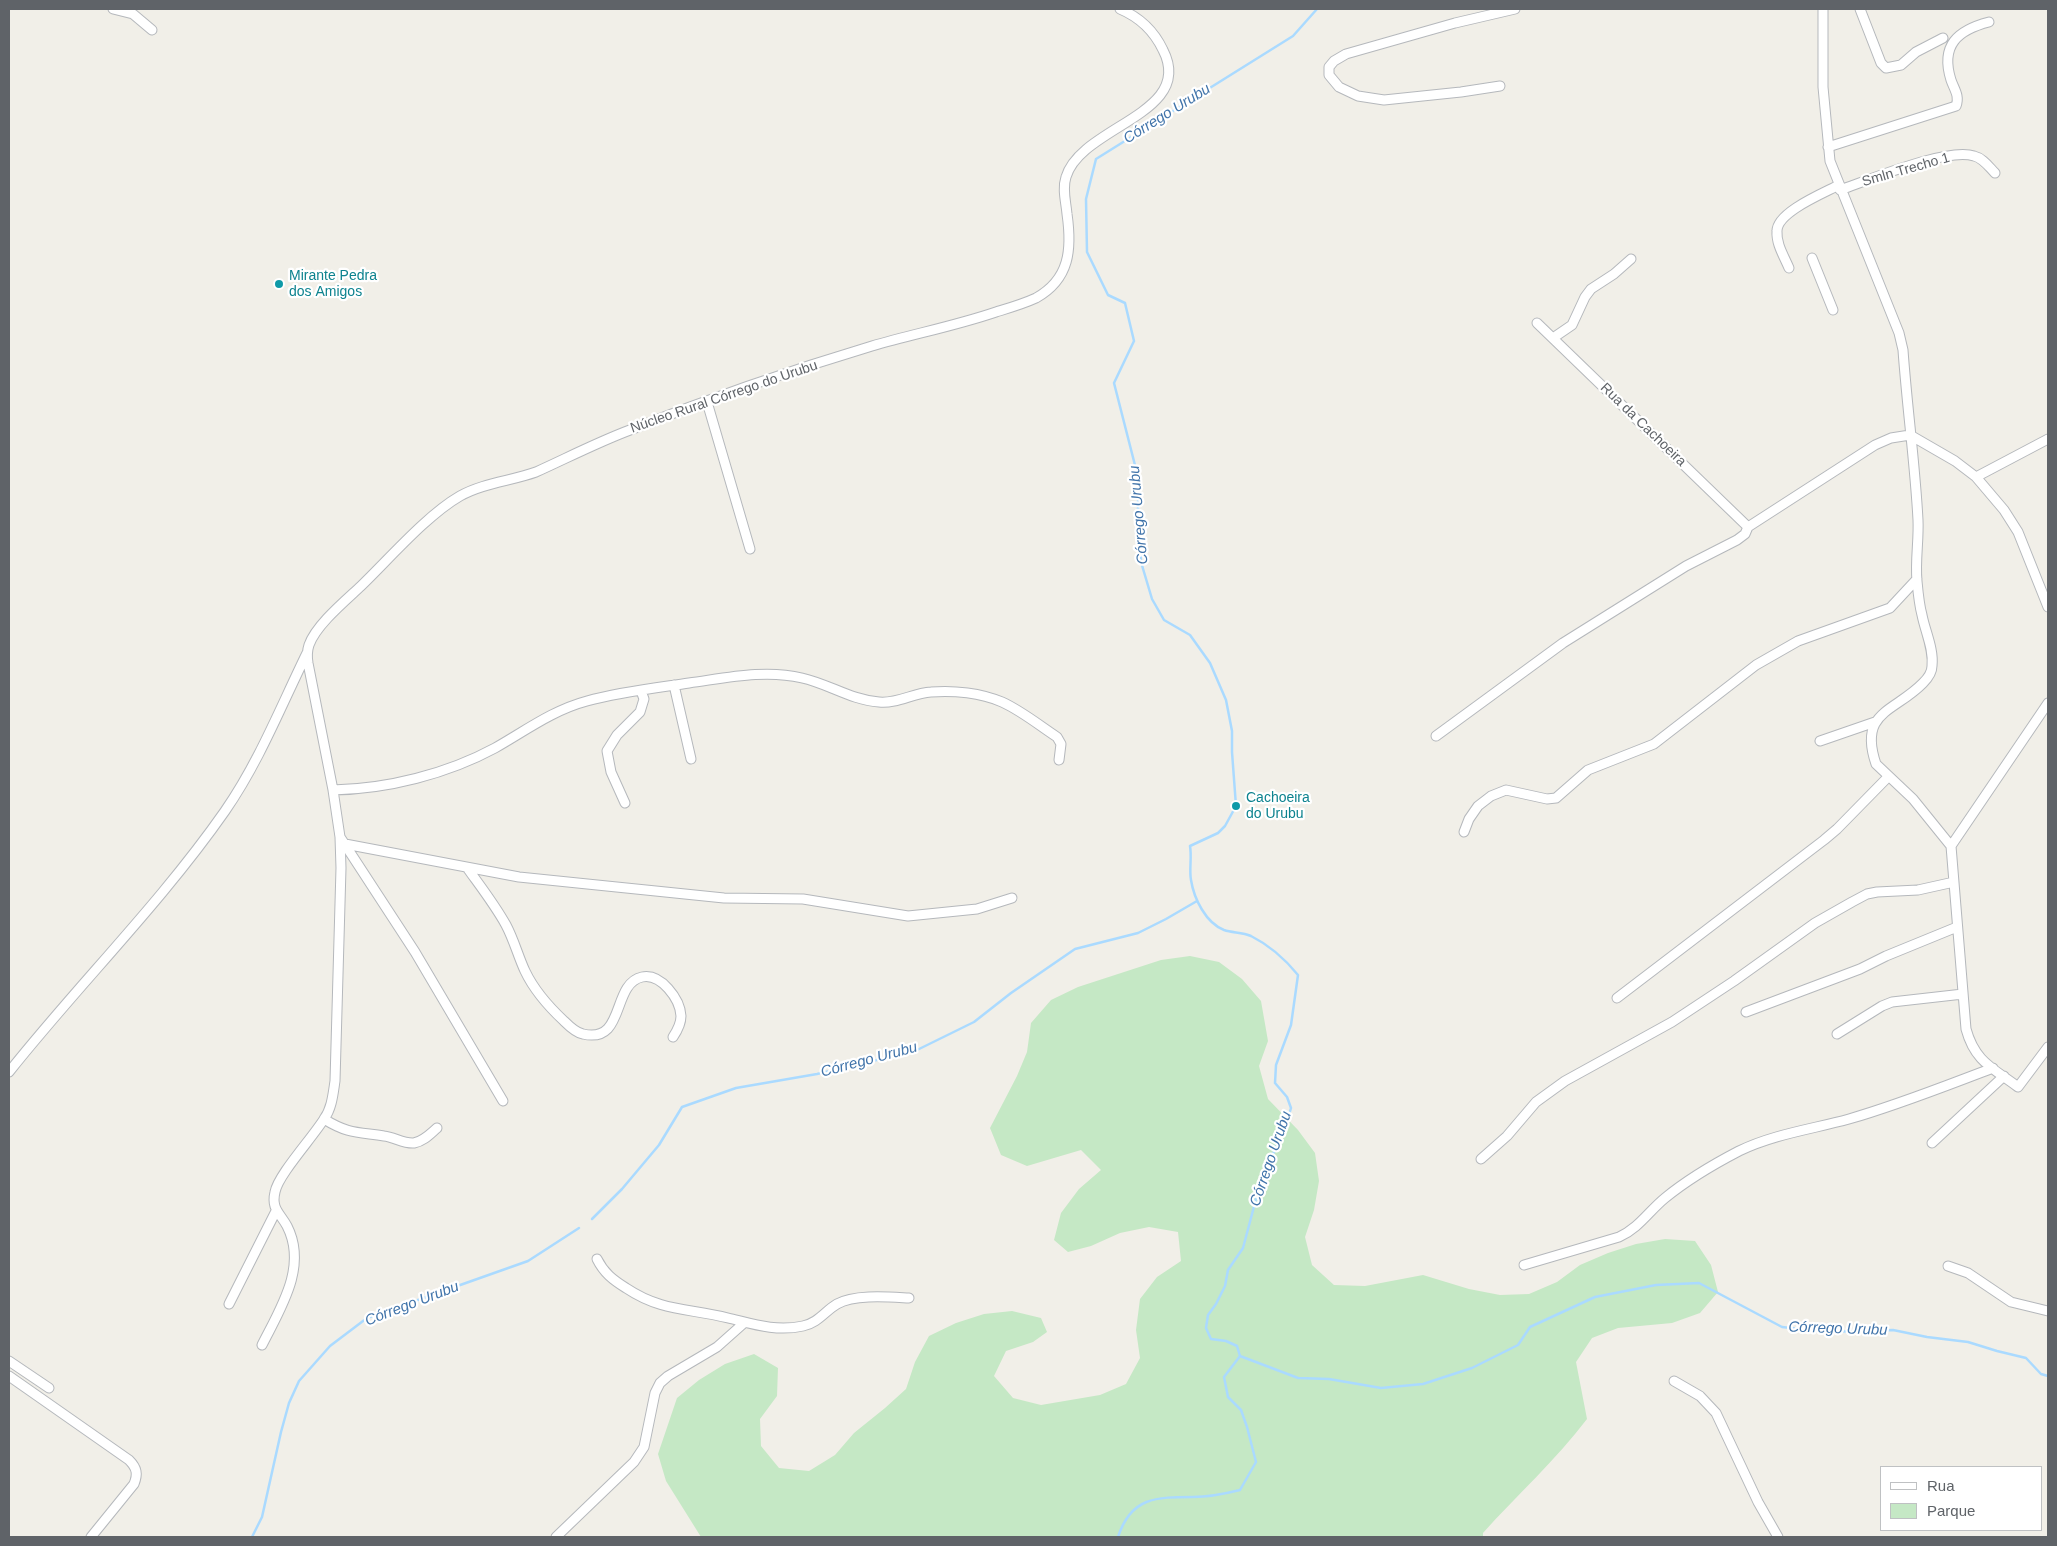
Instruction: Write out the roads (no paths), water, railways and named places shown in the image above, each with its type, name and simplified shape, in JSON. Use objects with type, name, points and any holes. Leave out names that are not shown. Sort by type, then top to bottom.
[{"type":"street","points":[[113,9],[133,14],[152,30]]},
{"type":"street","name":"Núcleo Rural Córrego do Urubu","points":[[9,1072],[190,857],[225,810],[246,777],[268,735],[313,637],[345,601],[431,519],[462,495],[533,473],[629,430],[707,402],[849,354],[1014,306],[1034,298],[1052,287],[1060,278],[1069,252],[1070,234],[1064,194],[1066,176],[1080,156],[1099,138],[1151,105],[1161,96],[1170,79],[1170,68],[1164,51],[1154,35],[1144,23],[1120,9]]},
{"type":"street","points":[[1500,86],[1384,100],[1358,96],[1339,87],[1329,75],[1330,67],[1334,61],[1346,54],[1455,23],[1515,9]]},
{"type":"street","points":[[1820,741],[1875,722],[1883,713],[1915,691],[1930,675],[1932,669],[1931,652],[1916,579],[1918,523],[1902,350],[1899,334],[1830,161],[1824,87],[1823,9]]},
{"type":"street","points":[[1860,9],[1882,63],[1886,68],[1901,65],[1916,52],[1943,38]]},
{"type":"street","points":[[1828,147],[1956,106],[1958,98],[1946,64],[1947,55],[1953,42],[1964,30],[1989,22]]},
{"type":"street","name":"Smln Trecho 1","points":[[1789,268],[1779,246],[1776,232],[1777,225],[1802,204],[1840,188],[1944,157],[1973,155],[1980,158],[1995,173]]},
{"type":"street","points":[[1812,258],[1833,310]]},
{"type":"street","points":[[1553,338],[1572,325],[1585,297],[1592,289],[1614,274],[1630,259]]},
{"type":"street","name":"Rua da Cachoeira","points":[[1538,323],[1748,527]]},
{"type":"street","points":[[707,402],[750,549]]},
{"type":"street","points":[[1436,736],[1563,643],[1686,566],[1737,540],[1745,534],[1748,527],[1874,444],[1891,438],[1910,436],[1954,461],[1976,477],[2004,510],[2018,532],[2048,607]]},
{"type":"street","points":[[1976,477],[2048,439]]},
{"type":"street","points":[[1464,832],[1474,812],[1491,796],[1506,790],[1547,799],[1556,798],[1588,770],[1654,744],[1756,665],[1812,636],[1890,608],[1916,579]]},
{"type":"street","points":[[229,1304],[276,1211],[275,1190],[282,1177],[328,1113],[335,1080],[343,840],[310,677],[307,651]]},
{"type":"street","points":[[333,790],[390,784],[460,764],[494,748],[560,711],[587,701],[674,685],[746,675],[776,674],[803,678],[865,700],[881,702],[891,702],[928,692],[947,691],[968,693],[1002,702],[1057,737],[1061,744],[1059,760]]},
{"type":"street","points":[[674,685],[691,760]]},
{"type":"street","points":[[625,803],[611,772],[607,751],[617,735],[640,712],[644,699],[642,691]]},
{"type":"street","points":[[1951,846],[2048,703]]},
{"type":"street","points":[[1875,722],[1872,740],[1876,764],[1913,799],[1951,846],[1966,1029],[1969,1041],[1980,1058],[2018,1087],[2048,1047]]},
{"type":"street","points":[[1617,998],[1831,834],[1888,777]]},
{"type":"street","points":[[343,840],[468,869],[519,877],[724,898],[804,899],[908,916],[977,909],[1012,898]]},
{"type":"street","points":[[343,840],[415,952],[503,1101]]},
{"type":"street","points":[[468,869],[506,925],[526,972],[537,992],[571,1027],[581,1034],[594,1035],[603,1032],[616,1017],[624,993],[633,982],[642,977],[653,977],[665,984],[677,1002],[681,1016],[679,1028],[673,1037]]},
{"type":"street","points":[[1481,1159],[1507,1136],[1536,1102],[1565,1081],[1672,1022],[1734,981],[1815,923],[1867,894],[1918,890],[1954,882]]},
{"type":"street","points":[[1746,1012],[1860,969],[1886,956],[1957,927]]},
{"type":"street","points":[[1837,1034],[1882,1006],[1892,1002],[1963,994]]},
{"type":"street","points":[[1524,1265],[1619,1238],[1632,1232],[1664,1199],[1740,1151],[1765,1141],[1849,1119],[1903,1102],[1993,1068]]},
{"type":"street","points":[[1932,1143],[2004,1076]]},
{"type":"street","points":[[324,1119],[340,1129],[356,1134],[384,1136],[409,1142],[426,1138],[437,1128]]},
{"type":"street","points":[[262,1345],[287,1296],[293,1275],[293,1244],[287,1226],[276,1211]]},
{"type":"street","points":[[597,1259],[607,1274],[616,1282],[653,1303],[771,1329],[812,1324],[837,1304],[848,1300],[880,1297],[909,1298]]},
{"type":"street","points":[[1948,1266],[1968,1273],[2011,1302],[2048,1311]]},
{"type":"street","points":[[556,1537],[634,1462],[644,1447],[655,1393],[660,1384],[668,1376],[717,1347],[744,1323]]},
{"type":"street","points":[[9,1361],[49,1388]]},
{"type":"street","points":[[9,1376],[129,1460],[136,1467],[137,1476],[134,1484],[91,1537]]},
{"type":"street","points":[[1674,1381],[1700,1396],[1716,1414],[1758,1502],[1778,1537]]},
{"type":"waterway","name":"Córrego Urubu","points":[[1118,1537],[1123,1524],[1130,1514],[1146,1502],[1156,1499],[1211,1496],[1240,1490],[1256,1462],[1241,1410],[1228,1397],[1224,1377],[1240,1356],[1237,1346],[1226,1341],[1211,1339],[1206,1328],[1208,1315],[1225,1286],[1228,1270],[1243,1248],[1256,1199],[1264,1183],[1272,1156],[1285,1128],[1291,1108],[1287,1097],[1275,1083],[1276,1065],[1291,1025],[1298,975],[1288,963],[1258,940],[1248,935],[1224,930],[1212,922],[1202,910],[1193,887],[1190,876],[1190,846],[1218,833],[1225,826],[1236,806],[1232,731],[1226,700],[1210,663],[1190,635],[1164,620],[1152,599],[1141,562],[1138,477],[1114,383],[1134,341],[1125,303],[1108,295],[1087,252],[1086,199],[1096,159],[1293,36],[1317,9]]},
{"type":"waterway","name":"Córrego Urubu","points":[[592,1219],[622,1189],[659,1145],[682,1107],[736,1088],[817,1074],[915,1051],[974,1022],[1011,993],[1075,949],[1138,933],[1197,901]]},
{"type":"waterway","name":"Córrego Urubu","points":[[252,1537],[262,1517],[289,1403],[299,1381],[330,1346],[367,1318],[528,1261],[579,1228]]},
{"type":"waterway","name":"Córrego Urubu","points":[[1240,1356],[1298,1378],[1329,1379],[1381,1388],[1423,1384],[1472,1368],[1518,1345],[1530,1327],[1595,1297],[1656,1285],[1699,1283],[1782,1327],[1825,1332],[1893,1330],[1927,1337],[1968,1342],[2026,1358],[2041,1374],[2048,1376]]},
{"type":"place","name":"Mirante Pedra dos Amigos","points":[[279,284]]},
{"type":"place","name":"Cachoeira do Urubu","points":[[1236,806]]}]
